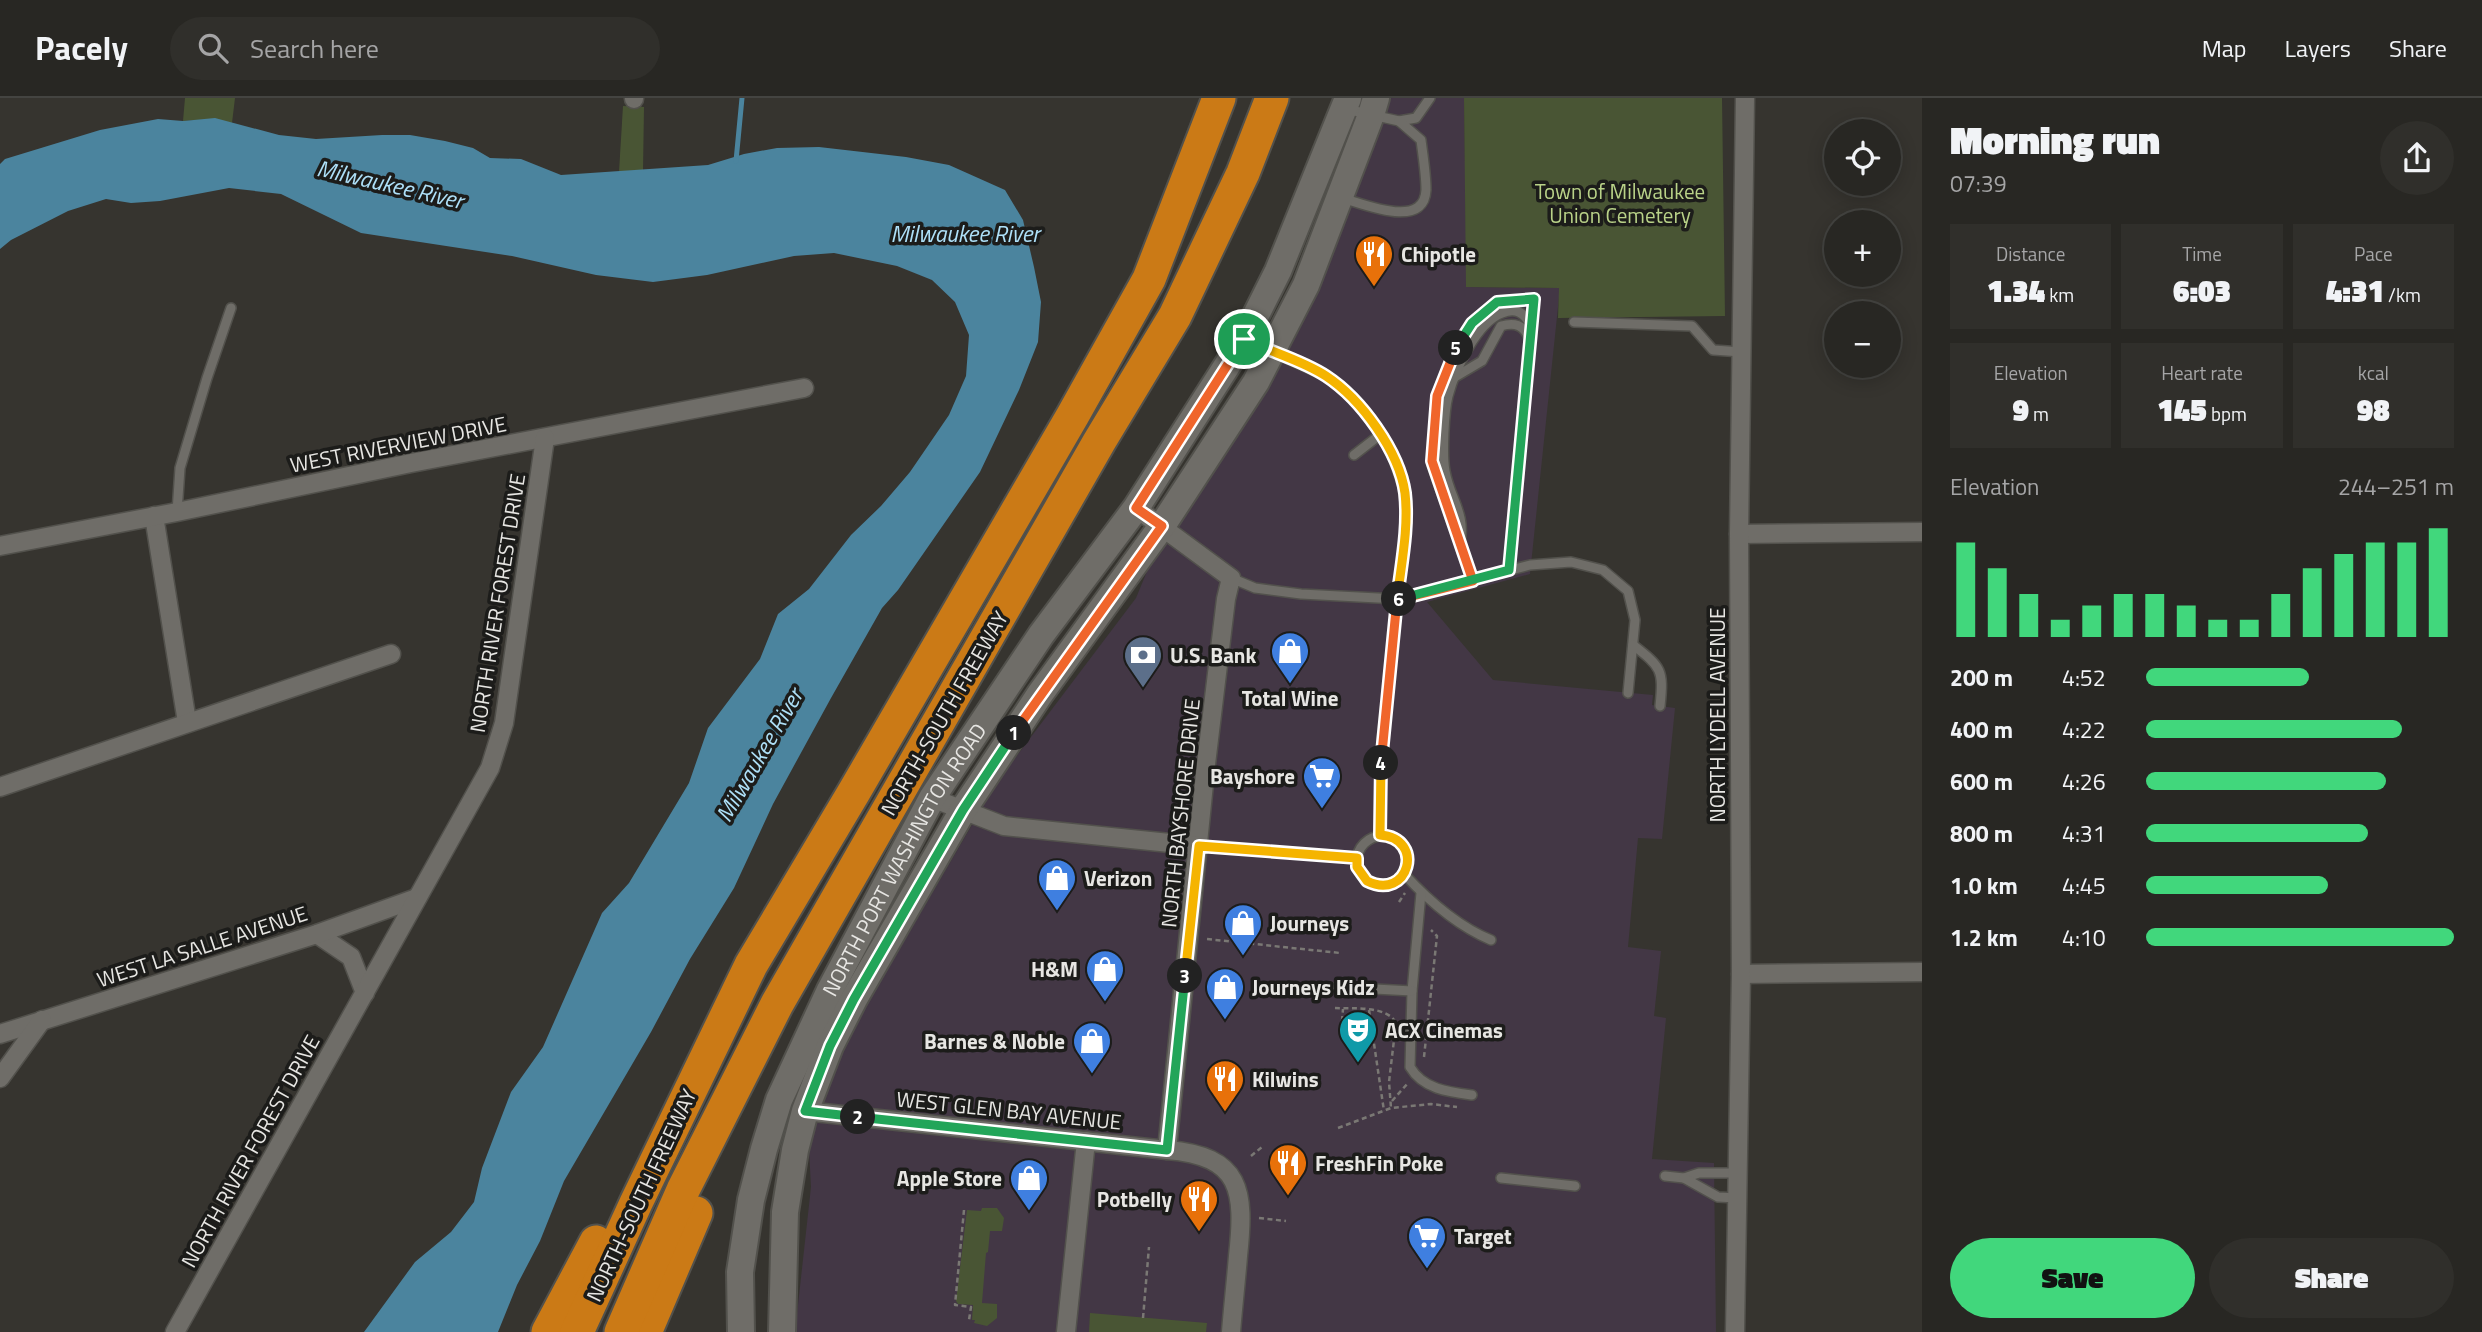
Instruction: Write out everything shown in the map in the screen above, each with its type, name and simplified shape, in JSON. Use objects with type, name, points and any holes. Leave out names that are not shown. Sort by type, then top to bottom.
[{"type":"highway","name":"NORTH-SOUTH FREEWAY","points":[[577,1332],[751,965],[1073,415],[1149,279],[1219,98]]},
{"type":"highway","name":"NORTH-SOUTH FREEWAY","points":[[621,1332],[683,1190],[777,1004],[1099,442],[1175,316],[1244,173],[1272,98]]},
{"type":"highway","points":[[548,1332],[622,1192],[751,965]]},
{"type":"highway","points":[[646,1332],[699,1204],[729,1100]]},
{"type":"main road","name":"NORTH PORT WASHINGTON ROAD","points":[[741,1332],[740,1272],[751,1200],[779,1100],[830,990],[932,798],[1041,635],[1136,508],[1244,339],[1278,271],[1347,104]]},
{"type":"main road","name":"NORTH PORT WASHINGTON ROAD","points":[[782,1332],[785,1212],[794,1150],[805,1111],[830,1046],[854,999],[963,810],[1040,694],[1162,526],[1256,382],[1306,285],[1373,106]]},
{"type":"street","name":"NORTH LYDELL AVENUE","points":[[1735,1332],[1741,974],[1740,534],[1745,98]]},
{"type":"street","name":"WEST RIVERVIEW DRIVE","points":[[0,546],[411,463],[804,388]]},
{"type":"street","name":"NORTH RIVER FOREST DRIVE","points":[[175,1332],[490,768],[504,723],[545,439]]},
{"type":"street","points":[[1136,508],[1231,578]]},
{"type":"street","points":[[154,516],[187,722]]},
{"type":"street","points":[[1740,534],[1922,531]]},
{"type":"street","name":"NORTH BAYSHORE DRIVE","points":[[1167,1150],[1206,764],[1231,578]]},
{"type":"street","points":[[0,787],[391,654]]},
{"type":"street","points":[[932,798],[1004,826],[1199,846]]},
{"type":"street","name":"WEST LA SALLE AVENUE","points":[[0,1034],[317,934],[417,898]]},
{"type":"street","points":[[317,934],[351,957],[365,993]]},
{"type":"street","points":[[1741,974],[1922,972]]},
{"type":"street","points":[[0,1078],[42,1020]]},
{"type":"street","name":"WEST GLEN BAY AVENUE","points":[[805,1111],[1167,1150]]},
{"type":"street","points":[[1066,1332],[1086,1141]]},
{"type":"street","points":[[1167,1150],[1204,1155],[1228,1173],[1238,1190],[1242,1216],[1231,1332]]},
{"type":"lane","points":[[1399,121],[1416,118],[1430,98]]},
{"type":"lane","points":[[1340,197],[1390,212],[1416,210],[1423,205],[1426,191],[1421,140],[1399,121],[1373,106],[1347,104]]},
{"type":"lane","points":[[1473,581],[1432,461],[1438,389],[1464,333],[1493,305],[1504,300],[1534,299],[1509,570]]},
{"type":"lane","points":[[177,512],[180,468],[231,307]]},
{"type":"lane","points":[[1460,544],[1463,527],[1445,465],[1446,404],[1455,377],[1477,333],[1491,318],[1507,311],[1519,311],[1527,317],[1531,328]]},
{"type":"lane","points":[[1574,322],[1671,323],[1692,326],[1713,350],[1742,352]]},
{"type":"lane","points":[[1455,377],[1482,360],[1504,325],[1523,327],[1530,343]]},
{"type":"lane","points":[[1244,339],[1326,376],[1353,398],[1381,434],[1393,457],[1405,492],[1405,536],[1382,741],[1380,835]]},
{"type":"lane","points":[[1354,455],[1381,434]]},
{"type":"lane","points":[[1231,578],[1255,588],[1301,594],[1397,600],[1530,565],[1571,562],[1603,570],[1628,591],[1635,620],[1629,694]]},
{"type":"lane","points":[[1633,645],[1657,664],[1662,682],[1660,706]]},
{"type":"lane","points":[[1380,835],[1395,839],[1406,850],[1408,858],[1404,874],[1392,884],[1375,885],[1361,875],[1357,858],[1364,843],[1380,835]]},
{"type":"lane","points":[[1199,846],[1357,858]]},
{"type":"lane","points":[[1404,874],[1421,894],[1469,931],[1491,940]]},
{"type":"lane","points":[[1421,894],[1412,991],[1410,1067],[1414,1074],[1431,1087],[1472,1095]]},
{"type":"lane","points":[[1337,986],[1412,991]]},
{"type":"lane","points":[[1684,1178],[1699,1173],[1737,1173]]},
{"type":"lane","points":[[1665,1176],[1684,1178],[1718,1197],[1737,1198]]},
{"type":"lane","points":[[1501,1178],[1575,1186]]},
{"type":"path","points":[[1424,1061],[1437,936],[1434,932]]},
{"type":"path","points":[[1207,939],[1340,953]]},
{"type":"path","points":[[1335,1008],[1384,1012],[1392,1016],[1396,1023],[1388,1082],[1391,1108]]},
{"type":"path","points":[[1342,1021],[1343,1009]]},
{"type":"path","points":[[1369,1010],[1384,1111]]},
{"type":"path","points":[[1338,1128],[1391,1108],[1432,1104],[1457,1107]]},
{"type":"path","points":[[1251,1156],[1262,1147]]},
{"type":"path","points":[[964,1210],[955,1305],[971,1307],[969,1320]]},
{"type":"path","points":[[1259,1218],[1286,1221]]},
{"type":"path","points":[[1143,1318],[1149,1248]]},
{"type":"shaded area","name":"Bayshore","points":[[1384,98],[1464,98],[1467,287],[1560,288],[1530,574],[1427,602],[1493,680],[1653,695],[1652,705],[1675,708],[1662,839],[1638,838],[1628,947],[1661,951],[1654,1016],[1666,1018],[1652,1159],[1714,1163],[1716,1332],[795,1332],[811,1187],[809,1149],[830,1079],[847,1039],[997,782],[1136,598],[1150,564],[1194,502],[1259,399],[1312,297],[1341,231],[1372,153]]},
{"type":"green space","points":[[185,98],[235,98],[232,123],[215,119],[183,121]]},
{"type":"green space","name":"Town of Milwaukee Union Cemetery","points":[[1464,98],[1722,98],[1725,316],[1558,318],[1559,288],[1466,287]]},
{"type":"green space","points":[[623,106],[644,107],[643,170],[619,172]]},
{"type":"green space","points":[[982,1208],[997,1208],[1004,1218],[1002,1231],[990,1231],[986,1253],[982,1303],[997,1304],[997,1318],[987,1326],[972,1320],[973,1305],[958,1304],[956,1301],[967,1210],[981,1211]]},
{"type":"green space","points":[[1090,1313],[1207,1323],[1206,1332],[1089,1332]]},
{"type":"water","name":"Milwaukee River","points":[[215,118],[279,135],[316,139],[410,135],[473,148],[490,158],[521,159],[561,175],[708,165],[777,148],[819,147],[906,157],[949,165],[1005,190],[1023,220],[1034,267],[1041,302],[1038,342],[1019,390],[980,472],[898,590],[882,608],[831,698],[773,804],[734,888],[690,959],[651,1032],[564,1181],[498,1332],[364,1332],[415,1262],[451,1232],[474,1202],[482,1168],[511,1092],[543,1047],[602,913],[629,883],[689,783],[708,728],[760,659],[778,614],[809,589],[851,535],[881,506],[910,472],[949,415],[966,376],[969,335],[955,302],[932,280],[897,266],[834,253],[794,256],[707,275],[653,282],[596,275],[512,256],[361,233],[281,194],[229,188],[160,201],[131,203],[106,199],[68,211],[11,240],[0,249],[0,164],[5,159],[100,130],[158,119],[183,121]]},
{"type":"waterway","points":[[736,161],[742,98]]},
{"type":"place","name":"Chipotle","points":[[1374,288]]},
{"type":"place","name":"Total Wine","points":[[1290,685]]},
{"type":"place","name":"U.S. Bank","points":[[1143,689]]},
{"type":"place","name":"Bayshore","points":[[1322,810]]},
{"type":"place","name":"Verizon","points":[[1057,912]]},
{"type":"place","name":"Journeys","points":[[1243,957]]},
{"type":"place","name":"H&M","points":[[1105,1003]]},
{"type":"place","name":"Journeys Kidz","points":[[1225,1021]]},
{"type":"place","name":"ACX Cinemas","points":[[1358,1064]]},
{"type":"place","name":"Barnes & Noble","points":[[1092,1075]]},
{"type":"place","name":"Kilwins","points":[[1225,1113]]},
{"type":"place","name":"FreshFin Poke","points":[[1288,1197]]},
{"type":"place","name":"Apple Store","points":[[1029,1212]]},
{"type":"place","name":"Potbelly","points":[[1199,1233]]},
{"type":"place","name":"Target","points":[[1427,1270]]},
{"type":"route","points":[[1244,339],[1136,508],[1162,526],[1040,694],[963,810],[854,999],[830,1046],[805,1111],[1167,1150],[1199,846],[1357,858],[1361,875],[1375,885],[1392,884],[1404,874],[1408,858],[1406,850],[1395,839],[1380,835],[1382,741],[1397,600],[1425,594],[1473,581],[1432,465],[1435,403],[1461,338],[1479,316],[1501,301],[1534,299],[1509,570],[1487,577],[1425,594],[1412,597],[1397,600],[1405,536],[1405,492],[1393,457],[1381,434],[1353,398],[1326,376],[1244,339]]}]
